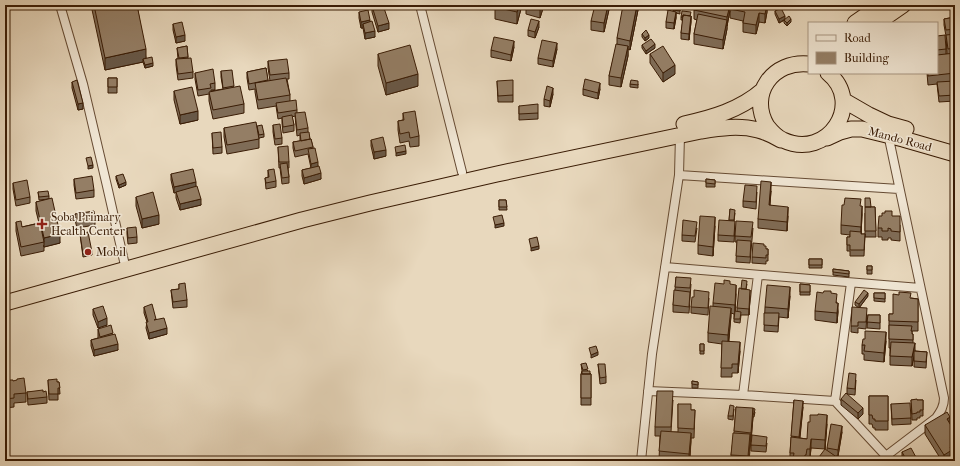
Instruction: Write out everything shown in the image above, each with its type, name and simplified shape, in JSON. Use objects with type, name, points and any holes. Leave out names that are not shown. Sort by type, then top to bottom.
[{"type":"highway","points":[[856,22],[881,5]]},
{"type":"highway","points":[[878,22],[903,5]]},
{"type":"highway","points":[[5,295],[247,226],[362,196],[462,172],[700,121],[717,116],[754,98],[763,90],[770,78],[781,68],[808,54]]},
{"type":"highway","points":[[781,68],[794,64],[808,64]]},
{"type":"highway","name":"Mando Road","points":[[829,74],[841,94],[869,116],[888,124],[955,144]]},
{"type":"highway","points":[[822,140],[834,129],[841,116],[842,74]]},
{"type":"highway","points":[[763,90],[760,104],[763,118],[770,130],[781,140]]},
{"type":"highway","name":"Mando Road","points":[[5,303],[302,220],[355,207],[497,174],[680,135],[720,128],[741,127],[759,130],[781,140],[795,144],[809,144],[840,132],[851,129],[862,129],[888,134],[955,154]]},
{"type":"street","points":[[60,5],[83,84],[124,261]]},
{"type":"street","points":[[420,5],[462,172]]},
{"type":"street","points":[[648,391],[835,401],[883,459],[936,418],[942,410],[944,398],[888,134]]},
{"type":"street","points":[[641,461],[652,354],[679,175],[680,135]]},
{"type":"street","points":[[679,175],[899,189]]},
{"type":"street","points":[[665,268],[920,288]]},
{"type":"street","points":[[743,395],[758,275]]},
{"type":"street","points":[[835,401],[850,283]]},
{"type":"building","points":[[94,5],[137,5],[146,49],[105,58]]},
{"type":"building","points":[[383,5],[389,23],[378,26],[372,6]]},
{"type":"building","points":[[495,5],[519,5],[517,12],[495,7]]},
{"type":"building","points":[[527,5],[541,5],[540,9]]},
{"type":"building","points":[[595,5],[608,5],[604,23],[591,21]]},
{"type":"building","points":[[623,5],[637,5],[630,41],[617,38]]},
{"type":"building","points":[[695,5],[730,5],[727,17],[694,10]]},
{"type":"building","points":[[731,5],[767,5],[765,14],[759,13],[756,25],[743,23],[745,12],[730,9]]},
{"type":"building","points":[[674,6],[680,7],[680,11],[673,10]]},
{"type":"building","points":[[781,8],[785,16],[779,19],[775,11]]},
{"type":"building","points":[[368,10],[370,20],[361,22],[359,12]]},
{"type":"building","points":[[668,10],[676,12],[674,23],[666,22]]},
{"type":"building","points":[[682,11],[691,12],[690,16],[683,15],[683,17],[681,17]]},
{"type":"building","points":[[698,14],[727,20],[723,40],[694,34]]},
{"type":"building","points":[[683,15],[691,16],[689,34],[681,33]]},
{"type":"building","points":[[789,16],[791,19],[787,23],[784,20]]},
{"type":"building","points":[[955,17],[955,29],[946,30],[944,19]]},
{"type":"building","points":[[531,19],[539,21],[535,32],[528,30]]},
{"type":"building","points":[[372,21],[375,31],[365,33],[363,24]]},
{"type":"building","points":[[182,22],[185,35],[176,37],[173,24]]},
{"type":"building","points":[[646,30],[649,35],[645,38],[642,34]]},
{"type":"building","points":[[955,34],[955,48],[948,49],[946,35]]},
{"type":"building","points":[[945,35],[946,49],[938,50],[938,36]]},
{"type":"building","points":[[494,37],[514,41],[511,55],[491,50]]},
{"type":"building","points":[[651,39],[655,44],[646,51],[642,45]]},
{"type":"building","points":[[542,40],[557,43],[553,61],[538,58]]},
{"type":"building","points":[[616,44],[628,46],[621,78],[609,76]]},
{"type":"building","points":[[410,45],[418,74],[386,83],[378,54]]},
{"type":"building","points":[[187,46],[188,57],[179,58],[177,48]]},
{"type":"building","points":[[663,46],[675,65],[663,73],[650,54]]},
{"type":"building","points":[[955,53],[955,73],[928,76],[928,74],[938,74],[938,55]]},
{"type":"building","points":[[152,57],[153,63],[145,65],[143,59]]},
{"type":"building","points":[[191,58],[193,72],[178,74],[176,59]]},
{"type":"building","points":[[287,59],[289,73],[270,75],[268,61]]},
{"type":"building","points":[[266,68],[268,80],[249,84],[247,72]]},
{"type":"building","points":[[213,69],[215,83],[210,84],[211,88],[198,90],[195,73]]},
{"type":"building","points":[[232,70],[234,86],[223,88],[221,71]]},
{"type":"building","points":[[108,78],[117,78],[117,87],[108,87]]},
{"type":"building","points":[[286,78],[290,95],[258,100],[255,83]]},
{"type":"building","points":[[585,79],[600,83],[598,93],[583,89]]},
{"type":"building","points":[[77,80],[83,103],[78,104],[72,82]]},
{"type":"building","points":[[513,80],[513,95],[498,96],[497,81]]},
{"type":"building","points":[[631,80],[638,81],[638,85],[630,84]]},
{"type":"building","points":[[955,81],[955,95],[939,96],[937,82]]},
{"type":"building","points":[[240,86],[244,104],[213,110],[209,92]]},
{"type":"building","points":[[547,86],[553,88],[550,101],[544,99]]},
{"type":"building","points":[[192,87],[198,111],[180,115],[174,91]]},
{"type":"building","points":[[296,100],[297,110],[278,113],[276,103]]},
{"type":"building","points":[[538,104],[538,113],[519,114],[519,106]]},
{"type":"building","points":[[415,111],[419,136],[410,138],[409,132],[400,134],[398,121],[404,120],[403,113]]},
{"type":"building","points":[[305,112],[308,128],[297,130],[295,113]]},
{"type":"building","points":[[292,115],[294,125],[283,127],[282,117]]},
{"type":"building","points":[[256,122],[259,139],[227,145],[224,128]]},
{"type":"building","points":[[280,124],[282,138],[275,139],[273,125]]},
{"type":"building","points":[[262,125],[264,134],[259,135],[257,126]]},
{"type":"building","points":[[221,132],[222,147],[213,148],[212,133]]},
{"type":"building","points":[[309,132],[310,139],[301,141],[300,133]]},
{"type":"building","points":[[383,137],[386,150],[374,152],[371,140]]},
{"type":"building","points":[[311,139],[313,147],[295,151],[293,142]]},
{"type":"building","points":[[405,145],[406,151],[396,153],[395,147]]},
{"type":"building","points":[[288,146],[289,162],[279,162],[278,147]]},
{"type":"building","points":[[315,148],[318,162],[311,164],[308,149]]},
{"type":"building","points":[[91,157],[93,165],[88,166],[86,158]]},
{"type":"building","points":[[287,163],[289,177],[282,178],[280,164]]},
{"type":"building","points":[[319,166],[321,173],[304,178],[302,170]]},
{"type":"building","points":[[193,169],[196,182],[174,187],[171,174]]},
{"type":"building","points":[[274,169],[276,181],[266,183],[265,178],[269,177],[268,170]]},
{"type":"building","points":[[123,174],[126,182],[119,185],[116,176]]},
{"type":"building","points":[[92,176],[94,190],[76,193],[74,179]]},
{"type":"building","points":[[706,179],[715,180],[715,184],[706,183]]},
{"type":"building","points":[[27,180],[30,197],[16,200],[13,183]]},
{"type":"building","points":[[761,181],[771,182],[769,205],[788,207],[787,222],[758,219]]},
{"type":"building","points":[[745,185],[757,186],[756,202],[743,201]]},
{"type":"building","points":[[197,186],[201,199],[180,204],[176,192]]},
{"type":"building","points":[[48,191],[49,196],[39,197],[38,192]]},
{"type":"building","points":[[153,192],[159,215],[142,219],[136,197]]},
{"type":"building","points":[[52,198],[60,234],[44,238],[36,202]]},
{"type":"building","points":[[845,198],[861,199],[861,227],[841,225],[842,205],[844,205]]},
{"type":"building","points":[[865,198],[870,198],[871,207],[865,207]]},
{"type":"building","points":[[499,200],[506,200],[507,207],[499,207]]},
{"type":"building","points":[[865,207],[875,207],[876,231],[865,231]]},
{"type":"building","points":[[730,209],[735,210],[734,220],[729,220]]},
{"type":"building","points":[[94,211],[95,219],[77,222],[75,214]]},
{"type":"building","points":[[885,211],[892,211],[892,216],[900,216],[900,232],[891,231],[891,229],[888,228],[888,231],[882,231],[882,228],[878,228],[879,216],[882,216],[882,213],[885,213]]},
{"type":"building","points":[[502,215],[504,223],[495,225],[493,217]]},
{"type":"building","points":[[700,216],[715,217],[713,247],[698,245]]},
{"type":"building","points":[[683,220],[697,222],[695,236],[682,235]]},
{"type":"building","points":[[719,220],[735,221],[734,236],[718,235]]},
{"type":"building","points":[[21,221],[22,227],[40,223],[44,242],[21,247],[16,222]]},
{"type":"building","points":[[736,221],[753,222],[751,237],[735,236]]},
{"type":"building","points":[[136,227],[137,237],[128,238],[127,228]]},
{"type":"building","points":[[954,228],[955,228],[955,263]]},
{"type":"building","points":[[850,231],[865,234],[864,250],[850,250],[850,245],[847,245],[847,237],[850,237]]},
{"type":"building","points":[[88,232],[92,252],[83,254],[80,234]]},
{"type":"building","points":[[537,237],[539,246],[531,248],[529,239]]},
{"type":"building","points":[[737,240],[751,241],[750,257],[736,256]]},
{"type":"building","points":[[753,243],[764,244],[764,246],[766,246],[766,249],[768,249],[768,255],[766,255],[766,258],[752,257]]},
{"type":"building","points":[[809,259],[822,259],[822,265],[809,265]]},
{"type":"building","points":[[867,266],[872,266],[872,270],[867,270]]},
{"type":"building","points":[[833,269],[849,271],[849,274],[833,272]]},
{"type":"building","points":[[676,277],[691,278],[690,288],[675,287]]},
{"type":"building","points":[[724,280],[730,281],[730,284],[736,285],[735,305],[713,303],[715,283],[724,284]]},
{"type":"building","points":[[742,280],[747,281],[746,289],[741,289]]},
{"type":"building","points":[[185,283],[187,300],[173,302],[171,290],[179,289],[179,284]]},
{"type":"building","points":[[800,284],[810,285],[810,292],[800,292]]},
{"type":"building","points":[[767,285],[790,287],[788,309],[765,307]]},
{"type":"building","points":[[739,288],[750,290],[749,309],[737,308]]},
{"type":"building","points":[[674,290],[690,292],[689,307],[673,305]]},
{"type":"building","points":[[694,290],[709,292],[708,308],[691,307],[692,297],[694,297]]},
{"type":"building","points":[[864,290],[868,293],[859,304],[855,302]]},
{"type":"building","points":[[824,291],[831,291],[831,293],[837,294],[837,313],[815,311],[817,292],[823,293]]},
{"type":"building","points":[[899,292],[911,293],[910,298],[918,299],[918,322],[889,321],[889,314],[893,314],[893,294],[899,295]]},
{"type":"building","points":[[874,293],[885,293],[885,299],[874,298]]},
{"type":"building","points":[[152,304],[156,319],[154,320],[164,318],[167,328],[149,333],[144,307]]},
{"type":"building","points":[[103,306],[107,318],[98,322],[93,309]]},
{"type":"building","points":[[710,306],[731,308],[728,335],[708,333]]},
{"type":"building","points":[[852,307],[867,308],[866,322],[858,322],[858,326],[851,326]]},
{"type":"building","points":[[735,311],[741,312],[740,319],[734,319]]},
{"type":"building","points":[[764,313],[779,313],[778,326],[764,325]]},
{"type":"building","points":[[868,315],[880,315],[880,323],[867,322]]},
{"type":"building","points":[[111,325],[113,333],[100,337],[98,329]]},
{"type":"building","points":[[889,325],[912,326],[911,331],[913,334],[913,340],[889,339]]},
{"type":"building","points":[[865,331],[886,332],[884,353],[864,351],[865,345],[862,345],[863,339],[865,339]]},
{"type":"building","points":[[115,334],[118,344],[94,350],[91,340]]},
{"type":"building","points":[[722,341],[740,342],[738,364],[732,364],[732,368],[721,368]]},
{"type":"building","points":[[891,342],[915,343],[912,357],[890,356]]},
{"type":"building","points":[[700,344],[704,344],[704,351],[700,351]]},
{"type":"building","points":[[596,346],[598,352],[591,355],[589,348]]},
{"type":"building","points":[[914,351],[927,352],[926,362],[914,361]]},
{"type":"building","points":[[586,363],[588,369],[583,370],[581,364]]},
{"type":"building","points":[[598,364],[605,364],[606,377],[600,378]]},
{"type":"building","points":[[582,371],[590,371],[590,374],[582,374]]},
{"type":"building","points":[[849,373],[856,374],[855,389],[847,388]]},
{"type":"building","points":[[581,374],[591,374],[591,398],[581,398]]},
{"type":"building","points":[[24,378],[26,393],[14,394],[14,398],[5,399],[5,383],[7,383],[7,380],[13,381]]},
{"type":"building","points":[[57,379],[60,388],[58,388],[58,394],[49,394],[48,380]]},
{"type":"building","points":[[692,381],[698,382],[698,385],[692,384]]},
{"type":"building","points":[[43,390],[43,392],[46,391],[47,397],[28,399],[27,392]]},
{"type":"building","points":[[657,391],[673,391],[671,427],[655,427]]},
{"type":"building","points":[[846,393],[863,408],[858,413],[841,399]]},
{"type":"building","points":[[869,396],[888,396],[888,421],[875,421],[872,415],[869,415]]},
{"type":"building","points":[[794,400],[803,401],[799,437],[791,436]]},
{"type":"building","points":[[911,400],[923,400],[923,410],[912,414]]},
{"type":"building","points":[[910,403],[911,418],[892,419],[891,404]]},
{"type":"building","points":[[678,404],[691,404],[691,410],[695,410],[694,429],[678,428]]},
{"type":"building","points":[[730,405],[734,406],[733,416],[728,416]]},
{"type":"building","points":[[736,407],[753,408],[751,433],[734,431]]},
{"type":"building","points":[[947,412],[950,417],[947,419],[955,432],[955,444],[950,447],[952,450],[944,455],[925,425]]},
{"type":"building","points":[[810,415],[827,415],[825,440],[811,439],[810,449],[807,449],[804,460],[793,459],[794,453],[790,453],[791,437],[807,439]]},
{"type":"building","points":[[831,424],[842,426],[838,450],[827,448]]},
{"type":"building","points":[[661,431],[691,433],[689,454],[659,451]]},
{"type":"building","points":[[733,433],[750,434],[748,456],[731,455]]},
{"type":"building","points":[[752,435],[767,437],[766,446],[751,445]]},
{"type":"building","points":[[911,448],[918,461],[907,461],[902,452]]},
{"type":"building","points":[[825,449],[841,460],[816,461]]},
{"type":"building","points":[[676,458],[690,459],[690,461],[675,461]]},
{"type":"place","name":"Soba Primary Health Center","points":[[42,224]]},
{"type":"place","name":"Mobil","points":[[88,252]]}]
